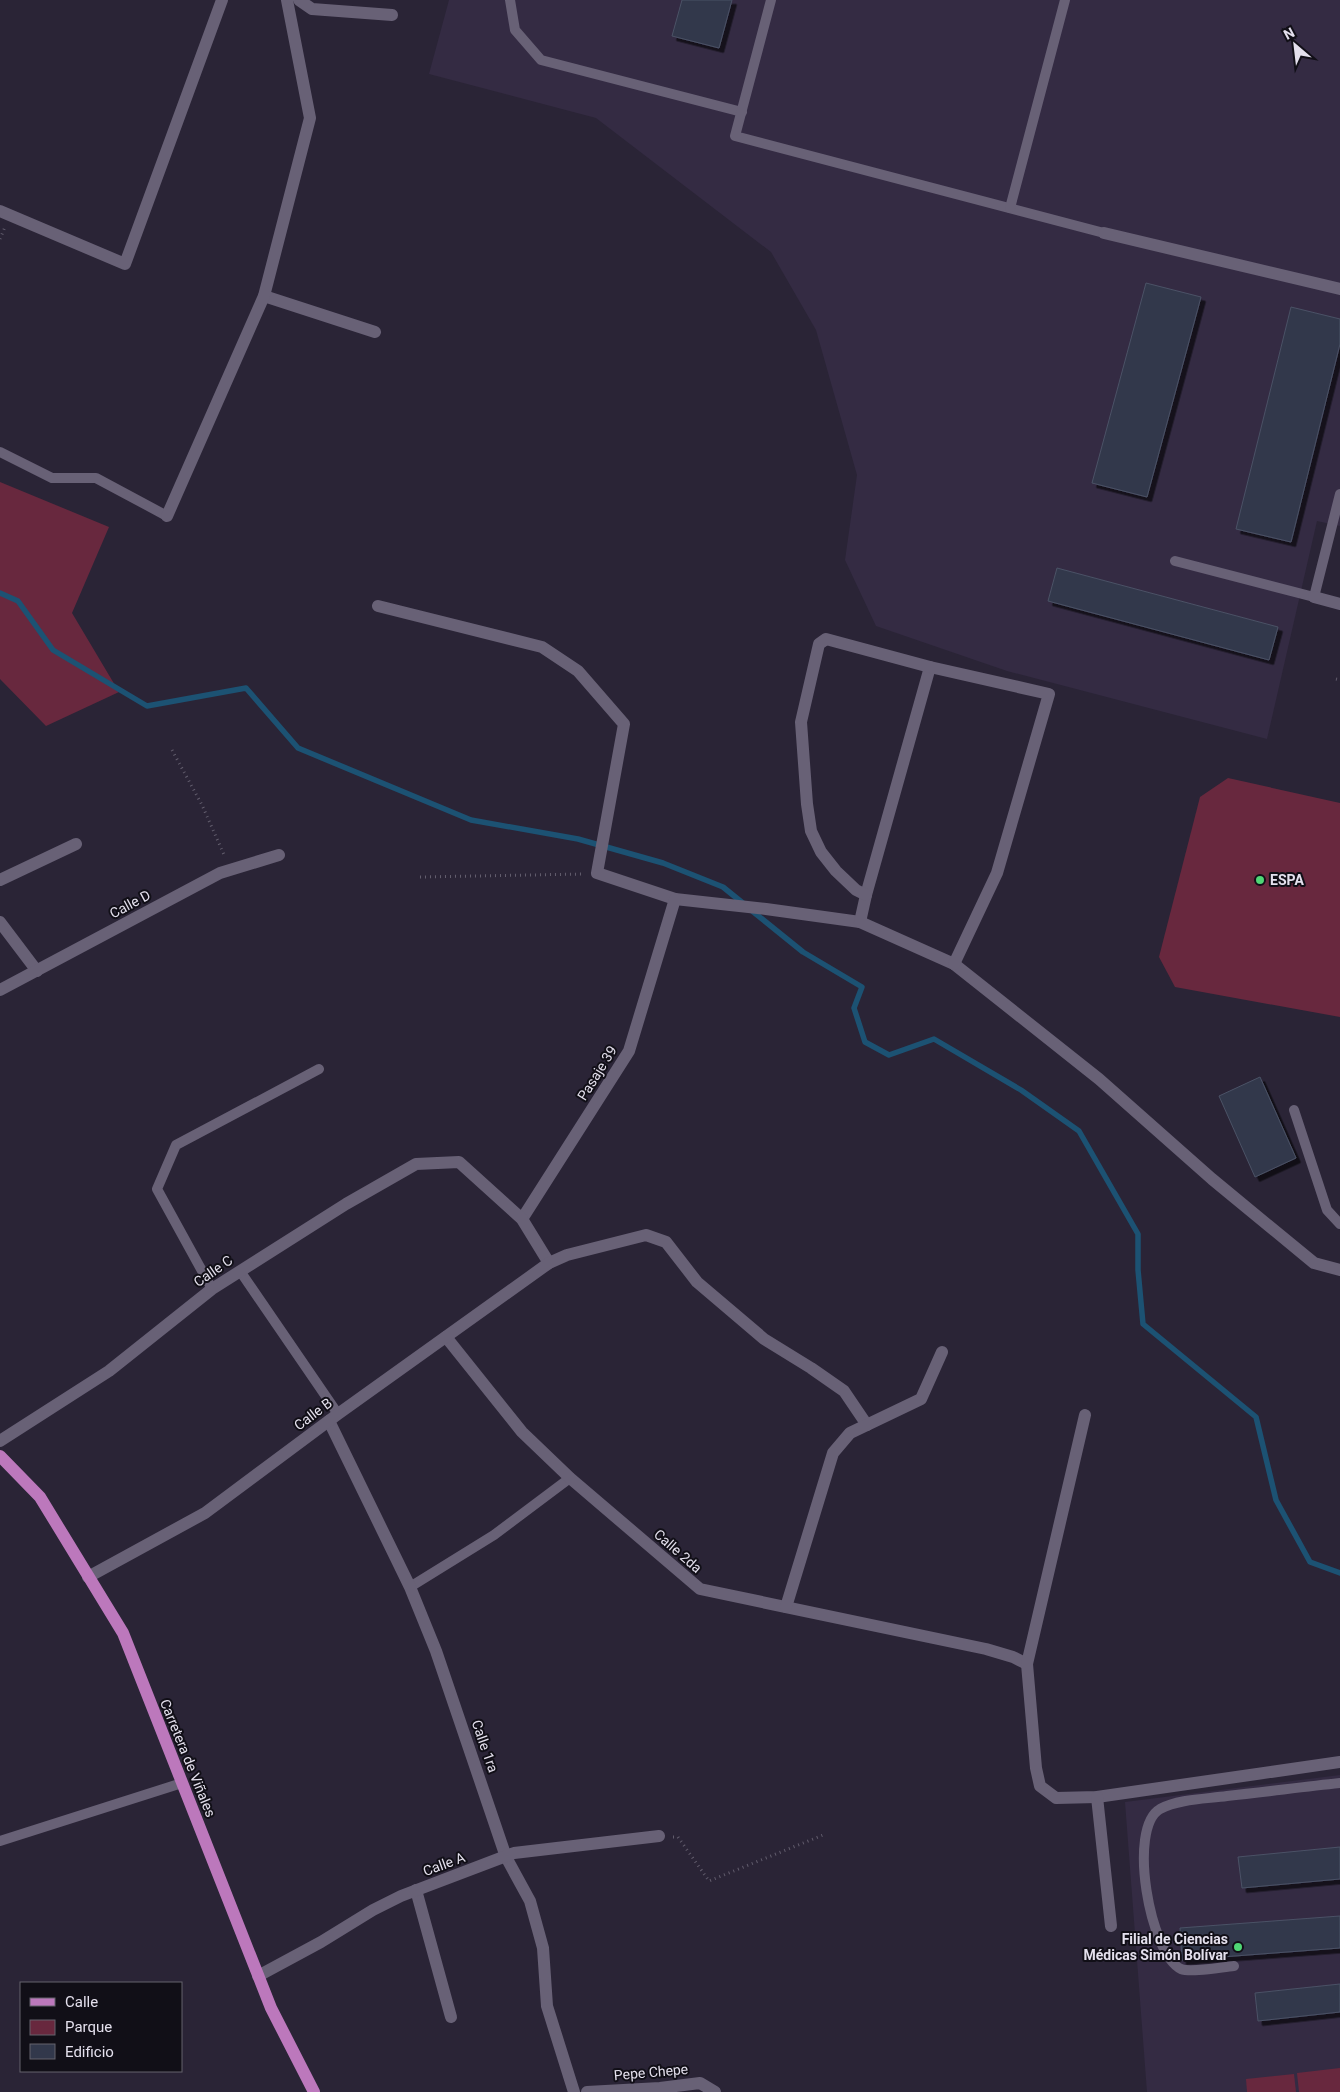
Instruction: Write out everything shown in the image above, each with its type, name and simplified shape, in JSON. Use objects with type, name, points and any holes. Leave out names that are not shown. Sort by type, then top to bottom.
[{"type":"main road","name":"Carretera de Viñales","points":[[0,1456],[40,1497],[122,1634],[271,2008],[314,2092]]},
{"type":"street","points":[[0,211],[125,264],[222,0]]},
{"type":"street","points":[[167,516],[264,296],[310,118],[287,0]]},
{"type":"street","points":[[299,0],[312,9],[392,15]]},
{"type":"street","points":[[1104,233],[1340,289]]},
{"type":"street","points":[[264,296],[375,332]]},
{"type":"street","points":[[1314,597],[1340,604]]},
{"type":"street","points":[[378,606],[542,646],[578,671],[624,724],[597,874],[675,899],[766,908],[860,922],[954,964],[1099,1079],[1212,1179],[1314,1263],[1340,1270]]},
{"type":"street","points":[[866,895],[856,890],[836,871],[822,852],[811,831],[807,804],[801,722],[819,644],[826,639],[930,667],[1049,694],[997,873],[954,964]]},
{"type":"street","points":[[860,922],[930,667]]},
{"type":"street","points":[[0,880],[76,844]]},
{"type":"street","name":"Calle D","points":[[0,990],[220,873],[279,855]]},
{"type":"street","name":"Pasaje 39","points":[[522,1219],[629,1051],[675,899]]},
{"type":"street","points":[[0,922],[37,970]]},
{"type":"street","name":"Calle C","points":[[0,1441],[109,1371],[212,1289],[346,1204],[416,1164],[459,1162],[522,1219]]},
{"type":"street","points":[[522,1219],[550,1264]]},
{"type":"street","name":"Calle B","points":[[88,1577],[205,1513],[333,1417],[550,1264],[567,1255],[646,1235],[666,1242],[697,1282],[764,1339],[811,1368],[844,1392],[867,1425]]},
{"type":"street","name":"Calle 2da","points":[[446,1337],[522,1432],[570,1478],[700,1588],[986,1649],[1013,1657],[1027,1664]]},
{"type":"street","points":[[786,1607],[833,1453],[850,1433],[922,1399],[942,1352]]},
{"type":"street","points":[[1085,1415],[1027,1664],[1036,1768],[1040,1786],[1056,1798],[1097,1797],[1340,1762]]},
{"type":"street","name":"Calle 1ra","points":[[333,1417],[410,1586],[436,1650],[506,1856],[530,1901],[544,1948],[548,2006],[574,2092]]},
{"type":"street","points":[[1097,1797],[1111,1926]]},
{"type":"street","name":"Calle A","points":[[258,1976],[321,1942],[373,1910],[416,1890],[514,1853],[659,1836]]},
{"type":"street","points":[[416,1890],[451,2017]]},
{"type":"street","name":"Pepe Chepe","points":[[587,2092],[660,2088],[700,2083],[715,2092]]},
{"type":"lane","points":[[510,0],[515,30],[541,60],[742,112]]},
{"type":"lane","points":[[771,0],[735,136],[1104,233]]},
{"type":"lane","points":[[1010,208],[1065,0]]},
{"type":"lane","points":[[0,452],[52,478],[96,478],[167,516]]},
{"type":"lane","points":[[1174,561],[1314,597],[1340,494]]},
{"type":"lane","points":[[212,1289],[157,1189],[176,1145],[319,1069]]},
{"type":"lane","points":[[1294,1110],[1327,1210],[1340,1224]]},
{"type":"lane","points":[[240,1271],[333,1417]]},
{"type":"lane","points":[[410,1586],[494,1535],[570,1478]]},
{"type":"lane","points":[[0,1841],[182,1783]]},
{"type":"lane","points":[[1234,1966],[1183,1970],[1170,1962],[1158,1938],[1146,1892],[1144,1841],[1150,1819],[1159,1810],[1187,1801],[1340,1783]]},
{"type":"path","points":[[172,750],[202,805],[231,870]]},
{"type":"path","points":[[420,877],[597,874]]},
{"type":"path","points":[[659,1836],[678,1837],[709,1881],[823,1835]]},
{"type":"shaded area","points":[[449,0],[1340,0],[1340,526],[1317,521],[1267,739],[1007,671],[876,626],[845,560],[857,475],[816,330],[771,252],[596,118],[429,74]]},
{"type":"shaded area","name":"Filial de Ciencias Médicas Simón Bolívar","points":[[1340,1775],[1340,2092],[1147,2092],[1125,1802]]},
{"type":"green space","points":[[0,482],[109,527],[72,613],[119,692],[46,726],[0,679]]},
{"type":"green space","name":"ESPA","points":[[1228,778],[1340,803],[1340,1017],[1175,987],[1159,957],[1200,797]]},
{"type":"green space","points":[[1340,2068],[1340,2092],[1299,2092],[1297,2073]]},
{"type":"green space","points":[[1294,2074],[1296,2092],[1247,2092],[1246,2079]]},
{"type":"building","points":[[682,0],[732,0],[719,48],[672,36]]},
{"type":"building","points":[[1146,283],[1201,297],[1147,497],[1092,483]]},
{"type":"building","points":[[1291,307],[1340,319],[1340,344],[1291,542],[1236,529]]},
{"type":"building","points":[[1057,568],[1278,627],[1269,660],[1048,601]]},
{"type":"building","points":[[1260,1077],[1296,1158],[1255,1177],[1219,1096]]},
{"type":"building","points":[[1340,1847],[1340,1879],[1242,1888],[1238,1857]]},
{"type":"building","points":[[1340,1916],[1340,1948],[1182,1960],[1180,1928]]},
{"type":"building","points":[[1340,1984],[1340,2012],[1258,2021],[1255,1993]]},
{"type":"waterway","points":[[0,593],[18,601],[53,650],[147,706],[246,688],[298,748],[471,820],[578,839],[663,863],[723,887],[744,904]]},
{"type":"waterway","points":[[751,910],[803,952],[862,987],[854,1008],[865,1042],[889,1055],[934,1039],[1021,1090],[1079,1131],[1138,1234],[1138,1270],[1143,1324],[1256,1417],[1276,1500],[1310,1562],[1340,1573]]},
{"type":"place","name":"ESPA","points":[[1260,880]]},
{"type":"place","name":"Filial de Ciencias Médicas Simón Bolívar","points":[[1238,1947]]}]
